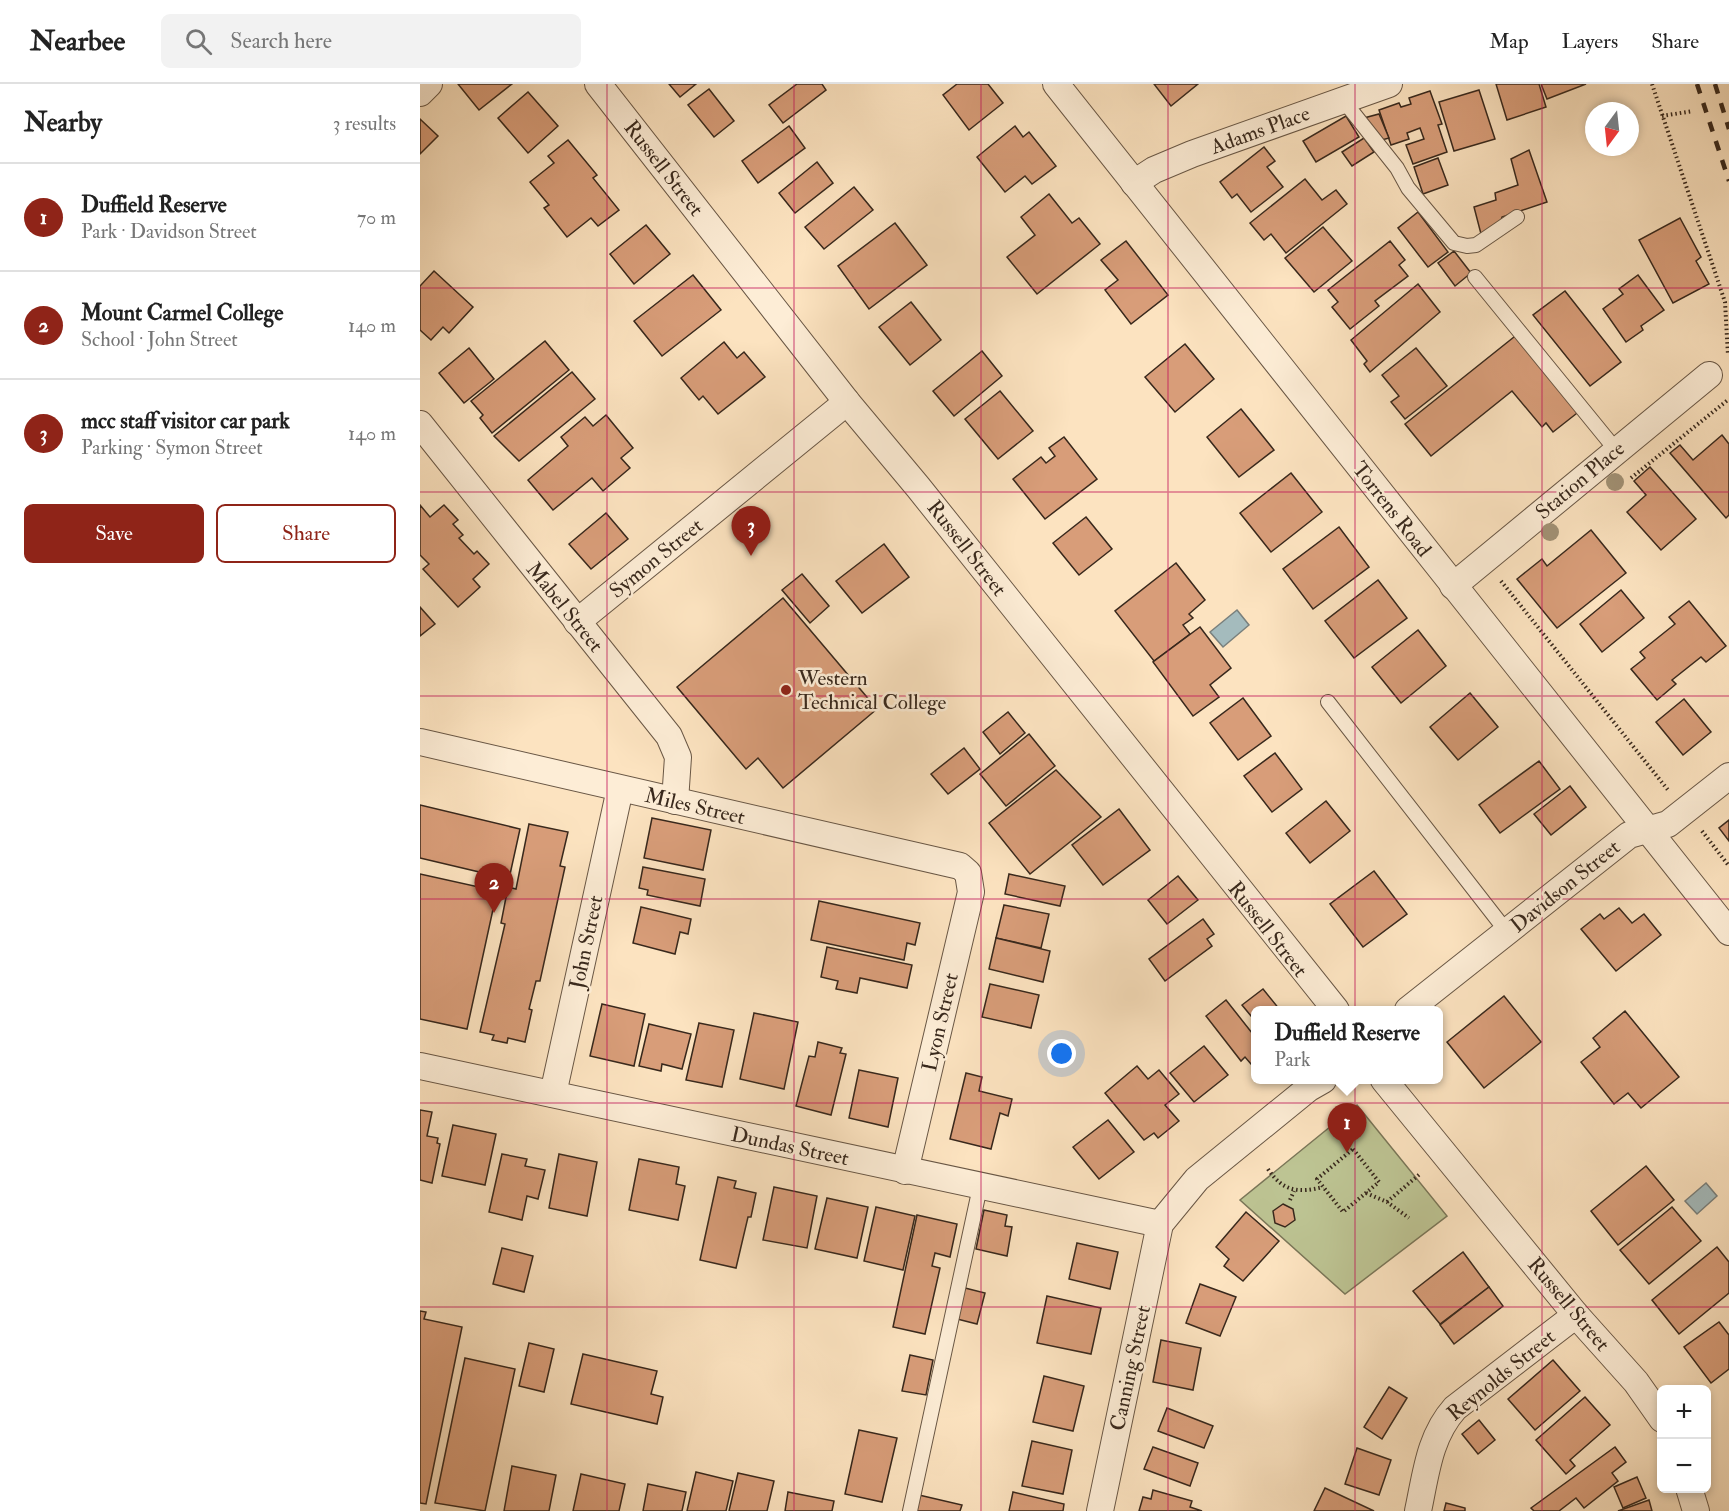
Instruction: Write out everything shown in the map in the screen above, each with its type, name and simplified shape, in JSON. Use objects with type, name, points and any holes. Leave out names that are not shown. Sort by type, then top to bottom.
[{"type":"street","points":[[420,93],[429,84]]},
{"type":"street","name":"Russell Street","points":[[598,84],[847,402],[918,486],[1332,1006]]},
{"type":"street","name":"Torrens Road","points":[[1056,84],[1729,932]]},
{"type":"street","name":"Adams Place","points":[[1134,183],[1154,170],[1192,154],[1389,84]]},
{"type":"street","name":"Station Place","points":[[1453,586],[1709,375]]},
{"type":"street","name":"Symon Street","points":[[577,622],[847,402]]},
{"type":"street","name":"Mabel Street","points":[[420,424],[669,736],[678,757],[675,801]]},
{"type":"street","name":"Miles Street","points":[[420,742],[945,861],[960,866],[968,873]]},
{"type":"street","name":"Davidson Street","points":[[1414,1006],[1629,835],[1668,824],[1729,776]]},
{"type":"street","name":"John Street","points":[[553,1095],[620,789]]},
{"type":"street","name":"Lyon Street","points":[[905,1171],[971,892],[968,873]]},
{"type":"street","name":"Dundas Street","points":[[420,1066],[1160,1224]]},
{"type":"street","points":[[1160,1224],[1197,1179],[1316,1084]]},
{"type":"street","name":"Russell Street","points":[[1387,1084],[1576,1315],[1635,1382],[1657,1412]]},
{"type":"street","name":"Canning Street","points":[[1100,1511],[1160,1224]]},
{"type":"street","name":"Reynolds Street","points":[[1418,1511],[1432,1443],[1443,1422],[1455,1408],[1576,1315]]},
{"type":"street","points":[[1691,1493],[1696,1511]]},
{"type":"lane","points":[[1344,100],[1397,168],[1408,188],[1454,243],[1467,246],[1476,245],[1517,217]]},
{"type":"lane","points":[[1475,277],[1616,450]]},
{"type":"lane","points":[[1328,702],[1507,932]]},
{"type":"lane","points":[[910,1511],[980,1187]]},
{"type":"path","points":[[1652,84],[1725,302],[1728,356]]},
{"type":"path","points":[[1662,116],[1693,111]]},
{"type":"path","points":[[1483,561],[1729,866]]},
{"type":"path","points":[[1353,1149],[1379,1182],[1366,1193],[1343,1212],[1317,1179],[1353,1149]]},
{"type":"path","points":[[1268,1169],[1281,1185],[1294,1191],[1323,1187]]},
{"type":"path","points":[[1388,1202],[1420,1173]]},
{"type":"path","points":[[1290,1200],[1294,1191]]},
{"type":"path","points":[[1366,1193],[1388,1202],[1409,1218]]},
{"type":"green space","points":[[1357,1105],[1447,1216],[1345,1294],[1240,1200]]},
{"type":"water","points":[[1237,610],[1249,625],[1223,647],[1210,632]]},
{"type":"water","points":[[1706,1183],[1717,1196],[1697,1214],[1685,1201]]},
{"type":"building","points":[[458,84],[512,84],[479,110]]},
{"type":"building","points":[[669,84],[696,84],[680,97]]},
{"type":"building","points":[[797,84],[822,84],[826,90],[783,123],[769,105]]},
{"type":"building","points":[[957,84],[988,84],[1003,103],[969,130],[943,95]]},
{"type":"building","points":[[1154,84],[1198,84],[1171,106]]},
{"type":"building","points":[[1496,84],[1539,84],[1546,107],[1507,120]]},
{"type":"building","points":[[1541,84],[1586,84],[1547,99]]},
{"type":"building","points":[[709,89],[734,121],[714,137],[688,105]]},
{"type":"building","points":[[1479,90],[1495,139],[1454,151],[1439,102]]},
{"type":"building","points":[[1430,91],[1442,124],[1438,125],[1447,152],[1413,164],[1406,145],[1424,139],[1420,128],[1407,133],[1409,139],[1391,145],[1379,110],[1399,103],[1401,107],[1411,104],[1409,98]]},
{"type":"building","points":[[528,92],[558,126],[528,153],[498,118]]},
{"type":"building","points":[[1379,114],[1389,138],[1382,140],[1364,118]]},
{"type":"building","points":[[1346,116],[1359,137],[1316,162],[1303,141]]},
{"type":"building","points":[[420,119],[438,136],[420,154]]},
{"type":"building","points":[[789,126],[805,148],[758,183],[742,161]]},
{"type":"building","points":[[1015,126],[1023,137],[1029,132],[1056,166],[1032,184],[1025,176],[1005,192],[977,157]]},
{"type":"building","points":[[1364,138],[1374,152],[1352,166],[1342,152]]},
{"type":"building","points":[[568,140],[597,175],[593,178],[619,210],[598,226],[591,218],[567,237],[544,208],[549,205],[530,182],[554,163],[548,156]]},
{"type":"building","points":[[1264,147],[1275,161],[1267,167],[1283,187],[1251,212],[1237,194],[1232,198],[1220,182]]},
{"type":"building","points":[[1529,150],[1547,202],[1502,217],[1500,225],[1481,234],[1474,207],[1496,200],[1495,193],[1518,185],[1511,159]]},
{"type":"building","points":[[1438,158],[1448,185],[1423,194],[1414,167]]},
{"type":"building","points":[[817,162],[833,183],[795,213],[779,193]]},
{"type":"building","points":[[1305,179],[1322,200],[1336,190],[1347,204],[1286,253],[1271,234],[1264,240],[1250,223]]},
{"type":"building","points":[[854,187],[873,210],[824,249],[805,227]]},
{"type":"building","points":[[1049,194],[1072,223],[1079,218],[1100,244],[1037,294],[1007,257],[1035,235],[1021,217]]},
{"type":"building","points":[[1418,212],[1448,252],[1428,267],[1398,228]]},
{"type":"building","points":[[1680,218],[1701,257],[1696,261],[1709,284],[1673,303],[1639,240]]},
{"type":"building","points":[[895,223],[927,265],[869,309],[838,266]]},
{"type":"building","points":[[646,225],[670,254],[634,284],[610,254]]},
{"type":"building","points":[[1323,227],[1352,261],[1314,292],[1285,258]]},
{"type":"building","points":[[1126,241],[1168,295],[1131,324],[1105,290],[1118,280],[1101,260]]},
{"type":"building","points":[[1390,241],[1405,260],[1399,265],[1408,276],[1375,301],[1379,306],[1350,329],[1332,307],[1338,302],[1328,290]]},
{"type":"building","points":[[1454,251],[1471,273],[1455,286],[1438,263]]},
{"type":"building","points":[[434,271],[473,307],[449,333],[443,327],[431,340],[420,330],[420,286]]},
{"type":"building","points":[[693,275],[721,310],[662,356],[634,321]]},
{"type":"building","points":[[1638,275],[1664,310],[1641,326],[1643,330],[1626,342],[1603,309],[1623,294],[1619,289]]},
{"type":"building","points":[[1418,284],[1440,312],[1370,372],[1364,364],[1367,361],[1351,340]]},
{"type":"building","points":[[1565,291],[1621,362],[1590,386],[1533,315]]},
{"type":"building","points":[[911,302],[941,340],[910,365],[879,327]]},
{"type":"building","points":[[1519,333],[1581,410],[1553,432],[1546,423],[1542,427],[1512,391],[1431,456],[1405,424]]},
{"type":"building","points":[[545,341],[569,370],[492,433],[480,418],[483,415],[471,401]]},
{"type":"building","points":[[724,342],[737,358],[744,352],[765,377],[718,414],[703,396],[699,400],[681,378]]},
{"type":"building","points":[[1185,344],[1214,379],[1175,412],[1145,377]]},
{"type":"building","points":[[469,348],[494,379],[464,403],[439,373]]},
{"type":"building","points":[[1416,348],[1447,386],[1405,419],[1391,402],[1399,396],[1382,375]]},
{"type":"building","points":[[982,351],[1002,376],[954,416],[933,391]]},
{"type":"building","points":[[572,372],[595,399],[519,461],[494,436]]},
{"type":"building","points":[[1000,391],[1033,431],[998,459],[965,419]]},
{"type":"building","points":[[1241,409],[1274,450],[1239,477],[1207,437]]},
{"type":"building","points":[[606,415],[633,448],[621,458],[630,468],[603,491],[592,478],[553,510],[528,480],[568,446],[561,437],[585,417],[593,426]]},
{"type":"building","points":[[1722,435],[1729,444],[1729,515],[1726,518],[1670,453],[1680,445],[1693,460]]},
{"type":"building","points":[[1064,437],[1097,479],[1045,519],[1013,479],[1041,457],[1046,463],[1055,456],[1049,448]]},
{"type":"building","points":[[1650,467],[1696,519],[1661,550],[1627,512],[1646,495],[1634,481]]},
{"type":"building","points":[[1291,473],[1322,512],[1271,552],[1240,513]]},
{"type":"building","points":[[420,505],[430,517],[444,505],[458,520],[453,524],[463,535],[459,538],[474,554],[477,551],[489,564],[473,579],[480,587],[458,607],[423,569],[429,564],[420,555]]},
{"type":"building","points":[[606,513],[628,539],[591,569],[569,544]]},
{"type":"building","points":[[1086,517],[1112,549],[1079,575],[1053,543]]},
{"type":"building","points":[[1339,527],[1369,567],[1313,609],[1283,569]]},
{"type":"building","points":[[1591,530],[1626,573],[1557,628],[1517,579],[1542,559],[1547,566]]},
{"type":"building","points":[[884,544],[909,577],[862,613],[836,581]]},
{"type":"building","points":[[1176,563],[1205,600],[1189,614],[1193,618],[1183,625],[1190,634],[1154,661],[1115,611]]},
{"type":"building","points":[[802,574],[829,606],[810,623],[782,590]]},
{"type":"building","points":[[1378,580],[1407,618],[1354,658],[1325,621]]},
{"type":"building","points":[[1621,590],[1644,618],[1602,652],[1580,624]]},
{"type":"building","points":[[783,598],[877,709],[783,788],[758,758],[746,769],[677,687]]},
{"type":"building","points":[[1689,601],[1726,646],[1706,662],[1701,657],[1672,680],[1676,684],[1657,700],[1631,669],[1645,658],[1640,652],[1675,624],[1669,617]]},
{"type":"building","points":[[420,607],[435,624],[420,636]]},
{"type":"building","points":[[1200,627],[1231,668],[1210,685],[1219,697],[1193,716],[1153,662]]},
{"type":"building","points":[[1418,630],[1446,666],[1401,703],[1372,667]]},
{"type":"building","points":[[1470,693],[1498,727],[1458,760],[1430,727]]},
{"type":"building","points":[[1243,698],[1271,736],[1238,760],[1210,723]]},
{"type":"building","points":[[1684,699],[1711,732],[1683,755],[1656,722]]},
{"type":"building","points":[[1008,712],[1025,733],[1000,754],[983,732]]},
{"type":"building","points":[[1029,734],[1055,766],[1006,806],[980,774]]},
{"type":"building","points":[[964,748],[980,769],[948,794],[931,774]]},
{"type":"building","points":[[1275,753],[1302,789],[1272,812],[1244,776]]},
{"type":"building","points":[[1539,761],[1560,789],[1500,833],[1479,805]]},
{"type":"building","points":[[1056,770],[1101,817],[1030,874],[989,823]]},
{"type":"building","points":[[1570,786],[1586,807],[1551,835],[1534,814]]},
{"type":"building","points":[[1326,801],[1350,831],[1310,863],[1286,833]]},
{"type":"building","points":[[420,805],[520,829],[509,879],[420,858]]},
{"type":"building","points":[[1119,809],[1150,850],[1103,885],[1072,845]]},
{"type":"building","points":[[652,818],[711,830],[703,870],[644,858]]},
{"type":"building","points":[[1729,820],[1729,841],[1719,828]]},
{"type":"building","points":[[529,824],[568,832],[560,866],[565,867],[540,981],[536,981],[529,1009],[532,1010],[525,1042],[508,1038],[507,1043],[492,1040],[494,1035],[480,1032],[505,924],[501,923],[508,887],[516,889]]},
{"type":"building","points":[[643,867],[705,879],[700,906],[647,895],[648,890],[639,888]]},
{"type":"building","points":[[1374,871],[1407,914],[1363,947],[1330,904]]},
{"type":"building","points":[[420,874],[497,891],[467,1029],[420,1019]]},
{"type":"building","points":[[1009,874],[1065,886],[1060,906],[1005,894]]},
{"type":"building","points":[[1178,876],[1198,900],[1167,924],[1148,900]]},
{"type":"building","points":[[819,901],[920,923],[915,945],[907,943],[904,960],[811,940]]},
{"type":"building","points":[[1004,905],[1049,914],[1041,948],[996,938]]},
{"type":"building","points":[[641,907],[691,919],[688,934],[680,932],[675,954],[633,943]]},
{"type":"building","points":[[1619,908],[1632,923],[1644,914],[1661,935],[1616,971],[1581,929],[1600,914],[1604,919]]},
{"type":"building","points":[[1203,919],[1214,934],[1207,939],[1212,946],[1165,981],[1149,959]]},
{"type":"building","points":[[996,938],[1050,951],[1043,982],[989,969]]},
{"type":"building","points":[[827,947],[912,965],[907,988],[860,978],[857,993],[836,989],[838,981],[821,977]]},
{"type":"building","points":[[990,984],[1039,995],[1031,1028],[982,1017]]},
{"type":"building","points":[[1263,989],[1277,1006],[1251,1006],[1251,1016],[1242,1005]]},
{"type":"building","points":[[1504,996],[1541,1042],[1484,1088],[1447,1042]]},
{"type":"building","points":[[1226,1000],[1251,1032],[1251,1064],[1245,1057],[1241,1061],[1206,1016]]},
{"type":"building","points":[[602,1004],[645,1014],[634,1066],[590,1056]]},
{"type":"building","points":[[1625,1011],[1679,1077],[1641,1108],[1628,1093],[1614,1104],[1581,1062],[1600,1047],[1593,1038]]},
{"type":"building","points":[[754,1013],[798,1022],[784,1089],[740,1079]]},
{"type":"building","points":[[699,1023],[734,1030],[722,1087],[686,1080]]},
{"type":"building","points":[[649,1024],[691,1034],[682,1069],[662,1064],[661,1071],[639,1066]]},
{"type":"building","points":[[818,1042],[842,1048],[840,1053],[846,1054],[831,1115],[796,1106],[809,1056],[815,1057]]},
{"type":"building","points":[[1204,1046],[1228,1075],[1194,1102],[1170,1073]]},
{"type":"building","points":[[1137,1066],[1148,1079],[1159,1070],[1179,1094],[1165,1105],[1179,1121],[1158,1138],[1154,1133],[1144,1140],[1105,1093]]},
{"type":"building","points":[[859,1070],[898,1078],[888,1127],[849,1118]]},
{"type":"building","points":[[966,1073],[982,1077],[979,1091],[1012,1099],[1008,1116],[1000,1113],[991,1149],[950,1139]]},
{"type":"building","points":[[420,1110],[432,1112],[427,1136],[438,1138],[437,1143],[440,1144],[432,1183],[420,1180]]},
{"type":"building","points":[[1108,1120],[1134,1152],[1099,1179],[1073,1147]]},
{"type":"building","points":[[453,1125],[496,1134],[485,1185],[442,1176]]},
{"type":"building","points":[[502,1154],[527,1159],[525,1166],[545,1170],[538,1199],[527,1196],[522,1220],[489,1212]]},
{"type":"building","points":[[559,1154],[597,1162],[587,1216],[549,1208]]},
{"type":"building","points":[[639,1159],[679,1167],[676,1184],[685,1186],[678,1220],[629,1210]]},
{"type":"building","points":[[1646,1166],[1674,1200],[1618,1245],[1591,1211]]},
{"type":"building","points":[[718,1177],[736,1181],[734,1188],[756,1193],[736,1268],[700,1260]]},
{"type":"building","points":[[774,1187],[817,1196],[807,1248],[763,1240]]},
{"type":"building","points":[[827,1198],[868,1207],[857,1258],[815,1249]]},
{"type":"building","points":[[1283,1204],[1293,1209],[1295,1220],[1285,1227],[1275,1223],[1273,1211]]},
{"type":"building","points":[[876,1207],[915,1216],[903,1270],[864,1261]]},
{"type":"building","points":[[1672,1207],[1701,1241],[1649,1284],[1620,1250]]},
{"type":"building","points":[[984,1210],[1007,1215],[1005,1226],[1012,1227],[1007,1256],[976,1249]]},
{"type":"building","points":[[1246,1212],[1279,1241],[1243,1281],[1224,1266],[1229,1259],[1216,1247]]},
{"type":"building","points":[[917,1215],[957,1224],[950,1257],[935,1253],[932,1266],[940,1268],[925,1334],[893,1327]]},
{"type":"building","points":[[1077,1243],[1118,1252],[1110,1289],[1069,1279]]},
{"type":"building","points":[[1717,1247],[1729,1262],[1729,1293],[1679,1334],[1652,1300]]},
{"type":"building","points":[[502,1248],[533,1256],[524,1292],[493,1284]]},
{"type":"building","points":[[1463,1252],[1489,1287],[1440,1324],[1413,1291]]},
{"type":"building","points":[[1200,1284],[1236,1297],[1220,1336],[1186,1323]]},
{"type":"building","points":[[1489,1287],[1503,1306],[1454,1344],[1440,1325]]},
{"type":"building","points":[[965,1288],[985,1293],[977,1324],[957,1319]]},
{"type":"building","points":[[1047,1296],[1101,1308],[1091,1354],[1037,1343]]},
{"type":"building","points":[[420,1311],[426,1312],[424,1319],[462,1327],[426,1504],[420,1503]]},
{"type":"building","points":[[1719,1322],[1729,1335],[1729,1369],[1711,1383],[1684,1347]]},
{"type":"building","points":[[1161,1340],[1201,1348],[1193,1390],[1153,1382]]},
{"type":"building","points":[[529,1343],[554,1349],[544,1392],[519,1386]]},
{"type":"building","points":[[583,1354],[657,1371],[651,1394],[663,1397],[657,1424],[571,1404]]},
{"type":"building","points":[[910,1355],[933,1360],[926,1395],[902,1391]]},
{"type":"building","points":[[465,1358],[515,1369],[485,1511],[435,1503]]},
{"type":"building","points":[[1553,1360],[1580,1391],[1535,1430],[1508,1399]]},
{"type":"building","points":[[1044,1376],[1084,1386],[1073,1431],[1033,1422]]},
{"type":"building","points":[[1389,1387],[1407,1398],[1382,1439],[1364,1427]]},
{"type":"building","points":[[1585,1397],[1610,1425],[1570,1460],[1575,1466],[1566,1474],[1536,1440]]},
{"type":"building","points":[[1167,1408],[1213,1426],[1204,1448],[1158,1431]]},
{"type":"building","points":[[1479,1420],[1495,1440],[1478,1454],[1462,1434]]},
{"type":"building","points":[[859,1430],[897,1438],[882,1502],[845,1494]]},
{"type":"building","points":[[1032,1441],[1072,1450],[1063,1494],[1022,1486]]},
{"type":"building","points":[[1153,1447],[1198,1463],[1190,1486],[1144,1469]]},
{"type":"building","points":[[1615,1447],[1626,1462],[1612,1473],[1618,1481],[1584,1508],[1576,1498],[1559,1511],[1534,1511],[1531,1508]]},
{"type":"building","points":[[1357,1448],[1391,1460],[1379,1495],[1345,1484]]},
{"type":"building","points":[[512,1466],[556,1475],[549,1511],[504,1511]]},
{"type":"building","points":[[696,1472],[733,1481],[726,1511],[687,1511]]},
{"type":"building","points":[[738,1473],[774,1481],[767,1511],[729,1511]]},
{"type":"building","points":[[581,1474],[625,1484],[619,1511],[573,1511]]},
{"type":"building","points":[[1637,1477],[1646,1498],[1623,1508],[1614,1487]]},
{"type":"building","points":[[648,1484],[686,1492],[682,1511],[643,1511]]},
{"type":"building","points":[[1325,1488],[1374,1511],[1314,1511]]},
{"type":"building","points":[[1153,1490],[1192,1501],[1190,1507],[1202,1511],[1139,1511],[1143,1497],[1151,1499]]},
{"type":"building","points":[[788,1492],[834,1501],[832,1511],[785,1511]]},
{"type":"building","points":[[1013,1492],[1064,1504],[1063,1511],[1009,1511]]},
{"type":"building","points":[[919,1495],[962,1505],[960,1511],[915,1511]]},
{"type":"building","points":[[1649,1500],[1652,1511],[1618,1511]]},
{"type":"building","points":[[1446,1503],[1465,1508],[1465,1511],[1444,1511]]},
{"type":"railway","points":[[1697,84],[1729,181]]},
{"type":"railway","points":[[1715,84],[1729,129]]},
{"type":"place","name":"mcc staff visitor car park","points":[[751,556]]},
{"type":"place","name":"Western Technical College","points":[[786,690]]},
{"type":"place","name":"Mount Carmel College","points":[[494,913]]},
{"type":"place","name":"Duffield Reserve","points":[[1347,1153]]}]
